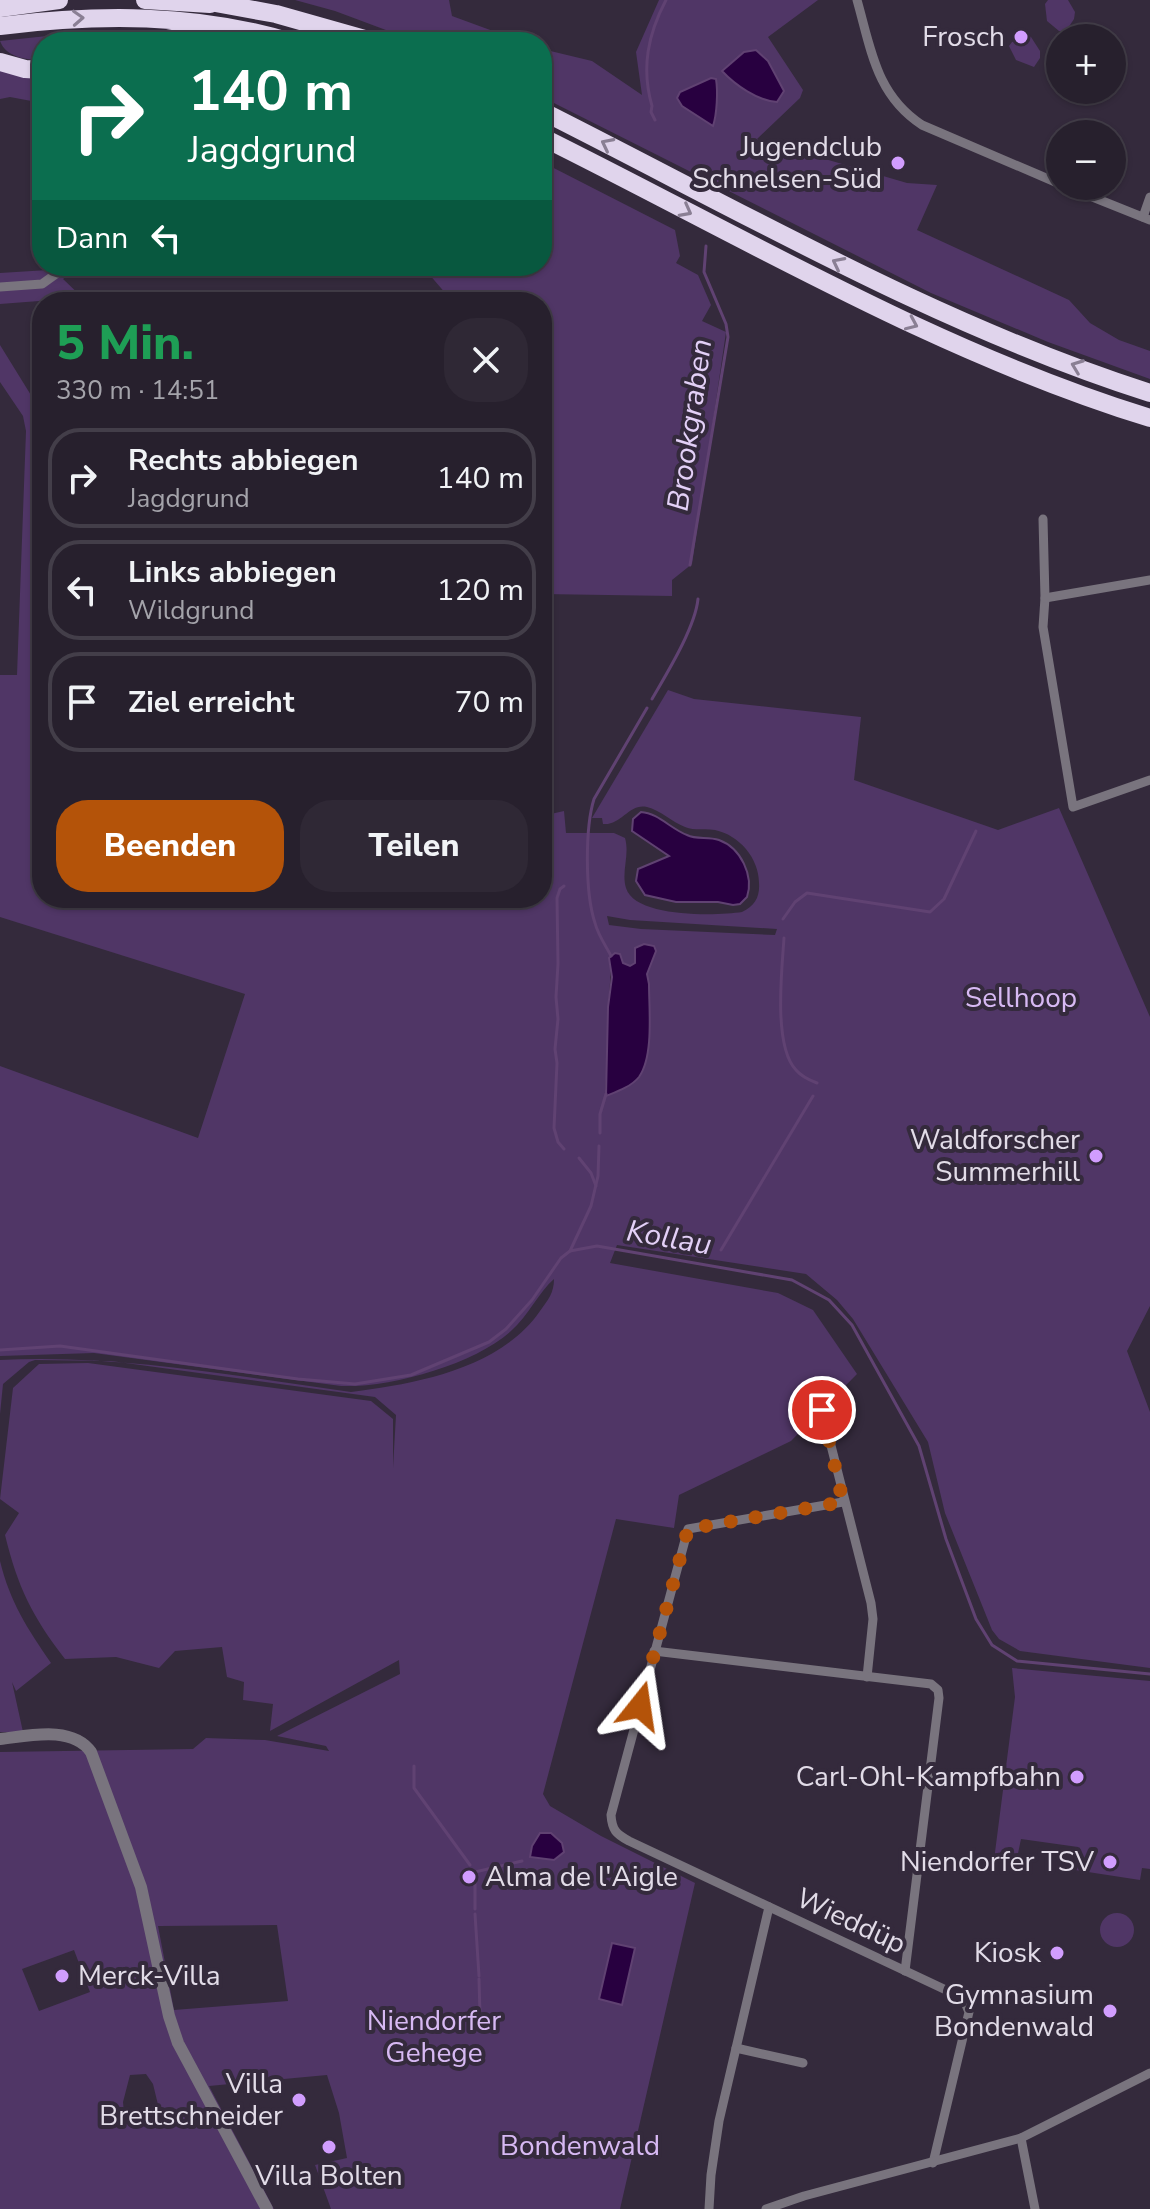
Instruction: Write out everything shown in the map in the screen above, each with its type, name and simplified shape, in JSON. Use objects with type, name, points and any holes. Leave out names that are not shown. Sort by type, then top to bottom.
[{"type":"highway","points":[[0,8],[59,0]]},
{"type":"highway","points":[[145,0],[221,5],[276,14]]},
{"type":"highway","points":[[199,0],[276,14],[340,32]]},
{"type":"highway","points":[[0,26],[91,18],[149,18],[249,32]]},
{"type":"highway","points":[[0,62],[32,69]]},
{"type":"highway","points":[[552,116],[925,304],[1039,352],[1150,393]]},
{"type":"highway","points":[[552,142],[907,322],[1035,376],[1150,418]]},
{"type":"street","points":[[857,0],[881,80],[907,115],[922,125],[1046,178]]},
{"type":"street","points":[[1100,200],[1146,218],[1150,197]]},
{"type":"street","points":[[0,287],[42,284],[53,276]]},
{"type":"street","points":[[1043,519],[1043,627],[1073,807],[1150,780]]},
{"type":"street","points":[[1045,598],[1150,580]]},
{"type":"street","points":[[822,1410],[871,1603],[873,1619],[867,1677]]},
{"type":"street","points":[[843,1502],[688,1529],[654,1651],[931,1684],[938,1690],[905,1971]]},
{"type":"street","name":"Wieddüp","points":[[654,1651],[611,1815],[612,1827],[617,1835],[963,1998],[969,2012],[933,2163]]},
{"type":"street","points":[[0,1739],[69,1736],[85,1743],[91,1752],[141,1887],[169,2016],[178,2043],[267,2209]]},
{"type":"street","points":[[709,2209],[713,2151],[769,1907]]},
{"type":"street","points":[[736,2048],[803,2063]]},
{"type":"street","points":[[766,2209],[1021,2138],[1150,2073]]},
{"type":"street","points":[[1021,2138],[1035,2209]]},
{"type":"green space","points":[[295,0],[449,0],[452,16],[496,32],[391,32]]},
{"type":"green space","points":[[659,0],[818,0],[768,37],[803,90],[800,98],[757,139],[907,183],[937,185],[917,230],[1069,300],[1090,323],[1119,340],[1150,351],[1150,379],[1048,342],[931,293],[552,102],[552,51],[592,61],[642,95],[636,52]]},
{"type":"green space","points":[[1048,0],[1068,0],[1075,12],[1074,19],[1071,24],[1051,24],[1047,21],[1045,4]]},
{"type":"green space","points":[[1027,35],[1040,51],[1040,58],[1034,67],[1016,60],[1009,46]]},
{"type":"green space","points":[[32,38],[32,59],[11,54],[0,41]]},
{"type":"green space","points":[[0,68],[32,73],[32,101],[10,97],[0,99]]},
{"type":"green space","points":[[552,167],[675,230],[680,256],[676,263],[698,275],[711,305],[702,321],[726,332],[692,564],[672,580],[672,596],[552,594],[552,292],[444,292],[431,276],[552,276]]},
{"type":"green space","points":[[32,271],[32,276],[67,276],[63,279],[77,292],[32,292],[32,302],[0,304],[0,273]]},
{"type":"green space","points":[[0,345],[32,397],[32,908],[552,908],[552,814],[564,811],[566,833],[614,833],[625,838],[626,888],[633,898],[644,905],[678,913],[742,912],[757,897],[758,874],[746,849],[732,837],[715,830],[685,827],[647,807],[635,808],[609,824],[603,824],[602,818],[592,818],[668,690],[694,699],[861,717],[854,780],[998,830],[1059,808],[1150,1017],[1150,1306],[1127,1351],[1150,1412],[1150,1668],[1020,1651],[999,1639],[992,1630],[945,1513],[928,1442],[853,1319],[837,1300],[806,1274],[617,1245],[610,1263],[778,1293],[813,1310],[857,1374],[791,1441],[679,1495],[674,1528],[616,1519],[543,1794],[550,1806],[601,1836],[695,1883],[620,2209],[331,2209],[315,2165],[347,2158],[339,2113],[327,2075],[209,2086],[274,2209],[0,2209],[0,1752],[193,1749],[206,1738],[265,1740],[329,1751],[326,1746],[277,1736],[400,1674],[399,1660],[270,1731],[273,1704],[243,1700],[244,1682],[227,1677],[222,1647],[175,1651],[159,1668],[116,1657],[65,1659],[28,1601],[15,1571],[5,1535],[19,1513],[0,1499],[13,1388],[39,1364],[88,1363],[371,1401],[393,1419],[393,1468],[396,1415],[375,1397],[123,1363],[351,1392],[402,1384],[454,1370],[503,1347],[523,1331],[540,1311],[552,1292],[554,1279],[517,1325],[495,1343],[431,1372],[383,1383],[341,1386],[94,1353],[0,1356],[0,1066],[198,1138],[245,994],[0,917],[0,675],[17,675],[26,431],[23,416],[0,382]],"holes":[[[607,916],[630,920],[777,929],[775,935],[641,929],[609,925]],[[635,954],[651,958],[647,974],[648,1052],[605,1090],[609,958],[630,966],[635,963]],[[277,1925],[288,2001],[174,2010],[158,1926]],[[74,1950],[90,1992],[39,2011],[22,1969]],[[146,2074],[153,2084],[160,2113],[125,2124],[123,2102],[130,2075]]]},
{"type":"green space","points":[[44,1359],[97,1361],[29,1362],[3,1384],[0,1414],[0,1360]]},
{"type":"green space","points":[[0,1561],[20,1614],[51,1663],[16,1691],[12,1682],[23,1732],[0,1732]]},
{"type":"green space","name":"Carl-Ohl-Kampfbahn","points":[[1012,1668],[1150,1681],[1150,1869],[1142,1868],[1140,1880],[1075,1870],[1078,1847],[1021,1839],[1016,1863],[994,1860],[1015,1697]]},
{"type":"green space","points":[[1117,1913],[1129,1918],[1134,1930],[1129,1942],[1117,1947],[1105,1942],[1100,1930],[1105,1918]]},
{"type":"shaded area","points":[[756,50],[768,61],[784,91],[777,102],[747,91],[722,71],[744,52]]},
{"type":"shaded area","points":[[711,78],[716,79],[717,90],[713,126],[682,106],[677,98],[680,92]]},
{"type":"shaded area","points":[[641,812],[653,815],[687,835],[719,840],[734,849],[747,872],[747,897],[740,904],[733,905],[676,902],[645,895],[636,881],[638,869],[669,856],[632,831],[633,819]]},
{"type":"shaded area","points":[[644,944],[654,946],[656,951],[647,974],[650,1019],[647,1057],[636,1081],[606,1096],[608,1007],[612,977],[609,958],[615,953],[620,954],[623,963],[630,966],[635,963],[635,948]]},
{"type":"shaded area","points":[[540,1833],[551,1833],[562,1843],[564,1852],[554,1860],[530,1857]]},
{"type":"shaded area","points":[[612,1943],[635,1948],[622,2005],[599,1999]]},
{"type":"waterway","name":"Brookgraben","points":[[655,120],[651,112],[647,78],[648,52],[666,0]]},
{"type":"waterway","name":"Brookgraben","points":[[690,565],[728,337],[726,324],[704,272],[706,246]]},
{"type":"waterway","name":"Brookgraben","points":[[652,699],[686,637],[698,599]]},
{"type":"waterway","name":"Brookgraben","points":[[611,956],[596,927],[589,895],[591,811],[594,799],[647,708]]},
{"type":"waterway","points":[[783,919],[795,902],[807,893],[930,912],[944,899],[976,831]]},
{"type":"waterway","points":[[564,886],[557,898],[558,1019],[554,1128],[558,1142],[564,1149]]},
{"type":"waterway","points":[[784,938],[781,987],[784,1044],[796,1070],[817,1083]]},
{"type":"waterway","name":"Brookgraben","points":[[600,1133],[600,1114],[606,1094]]},
{"type":"waterway","points":[[721,1250],[813,1096]]},
{"type":"waterway","name":"Brookgraben","points":[[570,1251],[591,1206],[598,1176],[599,1146]]},
{"type":"waterway","points":[[579,1158],[591,1173],[596,1186]]},
{"type":"waterway","name":"Kollau","points":[[0,1350],[60,1346],[355,1384],[411,1375],[489,1342],[506,1329],[532,1300],[561,1258],[570,1251],[597,1246],[792,1280],[829,1300],[852,1325],[919,1446],[946,1539],[976,1619],[992,1645],[1017,1661],[1150,1674]]},
{"type":"waterway","points":[[414,1766],[414,1788],[470,1865]]},
{"type":"waterway","points":[[475,1909],[475,1872],[522,1861]]},
{"type":"waterway","points":[[475,1914],[479,1976]]},
{"type":"waterway","points":[[458,2015],[480,2015],[479,1979]]},
{"type":"waterway","points":[[389,2016],[456,2015]]},
{"type":"place","name":"Frosch","points":[[1021,37]]},
{"type":"place","name":"Jugendclub Schnelsen-Süd","points":[[898,163]]},
{"type":"place","name":"Waldforscher Summerhill","points":[[1096,1156]]},
{"type":"place","name":"Carl-Ohl-Kampfbahn","points":[[1077,1777]]},
{"type":"place","name":"Niendorfer TSV","points":[[1110,1862]]},
{"type":"place","name":"Alma de l'Aigle","points":[[469,1877]]},
{"type":"place","name":"Kiosk","points":[[1057,1953]]},
{"type":"place","name":"Merck-Villa","points":[[62,1976]]},
{"type":"place","name":"Gymnasium Bondenwald","points":[[1110,2011]]},
{"type":"place","name":"Villa Brettschneider","points":[[299,2100]]},
{"type":"place","name":"Villa Bolten","points":[[329,2147]]},
{"type":"route","points":[[640,1706],[688,1529],[843,1502],[822,1410]]},
{"type":"park label","name":"Sellhoop","points":[[1021,998]]},
{"type":"park label","name":"Niendorfer Gehege","points":[[434,2037]]},
{"type":"park label","name":"Bondenwald","points":[[580,2146]]}]
